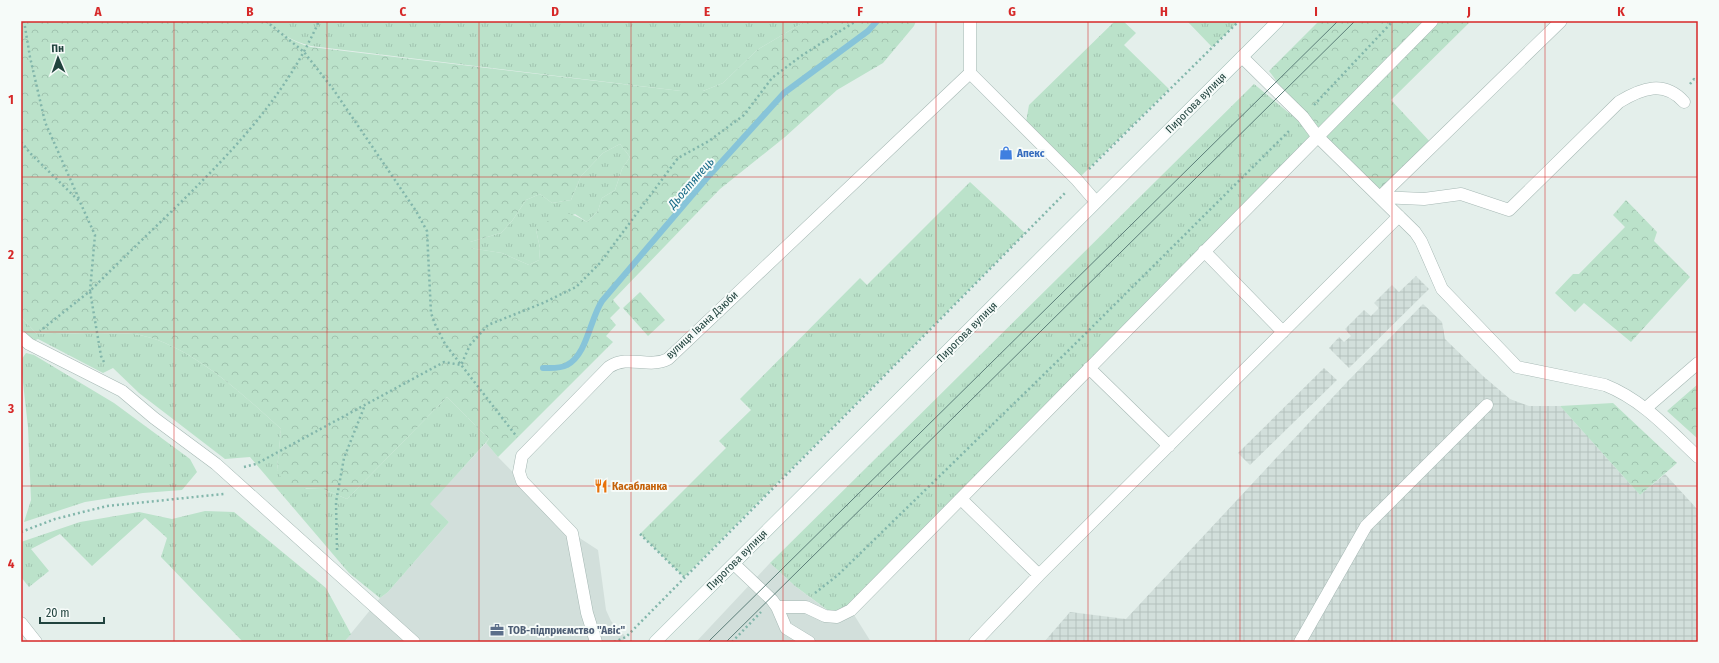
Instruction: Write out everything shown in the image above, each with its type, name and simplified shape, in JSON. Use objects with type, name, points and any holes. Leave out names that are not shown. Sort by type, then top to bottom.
[{"type":"street","points":[[970,21],[970,73],[1077,180],[1096,202]]},
{"type":"street","name":"Пирогова вулиця","points":[[655,642],[1278,21]]},
{"type":"street","points":[[775,604],[806,607],[825,616],[837,617],[851,610],[1432,21]]},
{"type":"street","points":[[1380,197],[1561,21]]},
{"type":"street","points":[[1242,57],[1303,117],[1317,136],[1415,232],[1421,241],[1442,289],[1517,367],[1605,385],[1619,391],[1646,408],[1698,457]]},
{"type":"street","name":"вулиця Івана Дзюби","points":[[596,642],[587,613],[572,533],[522,482],[519,463],[522,456],[616,362],[624,361],[654,363],[662,362],[668,359],[970,73]]},
{"type":"street","points":[[1380,197],[1424,199],[1461,194],[1509,210],[1619,102],[1634,93],[1649,88],[1664,89],[1678,96],[1684,102]]},
{"type":"street","points":[[975,642],[1039,575],[1399,216]]},
{"type":"street","points":[[1204,251],[1283,332]]},
{"type":"street","points":[[25,340],[122,391],[154,418],[216,464],[414,642]]},
{"type":"street","points":[[1646,408],[1698,363]]},
{"type":"street","points":[[1089,368],[1169,446]]},
{"type":"street","points":[[1300,642],[1366,526],[1487,405]]},
{"type":"street","points":[[961,499],[1039,575]]},
{"type":"street","points":[[734,564],[775,604],[786,628],[809,642]]},
{"type":"street","points":[[21,622],[36,642]]},
{"type":"path","points":[[24,21],[30,57],[45,122],[95,235],[90,291],[101,356],[122,391]]},
{"type":"path","points":[[266,21],[304,52],[333,89],[423,221],[427,231],[431,313],[439,335],[527,451]]},
{"type":"path","points":[[25,340],[37,334],[90,291],[222,162],[268,107],[304,52],[319,21]]},
{"type":"path","points":[[461,365],[470,345],[488,325],[543,303],[576,286],[600,263],[678,158],[709,141],[744,115],[772,78],[801,56],[856,21]]},
{"type":"path","points":[[614,642],[626,637],[1077,180],[1239,21]]},
{"type":"path","points":[[814,594],[838,575],[1054,364],[1303,117],[1393,21]]},
{"type":"path","points":[[21,142],[31,154],[80,202]]},
{"type":"path","points":[[216,464],[244,467],[256,464],[444,362],[461,365]]},
{"type":"path","points":[[342,578],[337,552],[336,502],[344,458],[365,404]]},
{"type":"path","points":[[21,532],[67,516],[107,506],[247,492]]},
{"type":"path","points":[[640,534],[684,577]]},
{"type":"path","points":[[732,642],[775,604]]},
{"type":"shaded area","points":[[1416,276],[1429,289],[1349,368],[1329,348],[1339,337],[1344,342],[1351,336],[1345,329],[1364,310],[1371,316],[1379,308],[1374,303],[1392,285],[1399,292]]},
{"type":"shaded area","points":[[1423,304],[1442,322],[1445,339],[1483,376],[1510,399],[1529,406],[1560,406],[1640,495],[1665,474],[1698,510],[1698,642],[1044,642],[1070,612],[1126,619],[1347,382]]},
{"type":"shaded area","points":[[1324,368],[1337,380],[1250,465],[1238,453]]},
{"type":"shaded area","points":[[486,443],[572,533],[598,550],[606,610],[611,621],[626,637],[621,642],[344,642],[380,598],[388,592],[449,522],[429,504]]},
{"type":"shaded area","points":[[770,563],[795,586],[827,610],[851,610],[871,642],[696,642]]},
{"type":"green space","points":[[21,21],[266,21],[287,37],[298,43],[311,47],[681,91],[703,91],[723,83],[757,50],[806,21],[916,21],[914,26],[883,63],[837,90],[785,137],[720,189],[613,300],[620,308],[610,318],[616,325],[606,336],[613,342],[498,457],[486,443],[489,439],[447,397],[347,499],[323,489],[287,488],[277,470],[281,429],[232,386],[194,358],[174,347],[154,339],[134,334],[37,334],[21,317]],"holes":[[[620,144],[630,157],[622,169],[615,190],[602,198],[598,211],[587,222],[579,217],[566,213],[555,216],[536,230],[540,248],[539,260],[529,265],[502,253],[470,248],[470,242],[501,233],[512,221],[526,200],[540,194],[552,203],[571,200],[581,176],[603,153]]]},
{"type":"green space","points":[[266,21],[806,21],[757,50],[723,83],[703,91],[681,91],[311,46],[298,42],[287,36]]},
{"type":"green space","points":[[1115,21],[1123,21],[1136,33],[1124,45],[1169,89],[1077,180],[1025,128],[1029,105]]},
{"type":"green space","points":[[1187,21],[1239,21],[1212,47]]},
{"type":"green space","points":[[1319,21],[1471,21],[1391,100],[1433,145],[1380,197],[1317,136],[1269,71]]},
{"type":"green space","points":[[1254,84],[1317,136],[837,617],[795,586],[770,563]]},
{"type":"green space","points":[[620,144],[630,157],[622,169],[615,190],[602,198],[598,211],[587,222],[575,214],[536,230],[540,248],[539,260],[529,265],[502,253],[469,248],[470,242],[501,233],[512,221],[526,200],[540,194],[552,203],[571,200],[581,176],[603,153]]},
{"type":"green space","points":[[970,182],[1025,233],[684,577],[640,534],[726,448],[719,441],[751,410],[740,399],[860,278],[867,285]]},
{"type":"green space","points":[[1626,200],[1657,232],[1654,241],[1690,277],[1631,342],[1584,303],[1575,312],[1555,293],[1573,274],[1579,274],[1625,227],[1613,215]]},
{"type":"green space","points":[[640,292],[665,320],[648,336],[623,308]]},
{"type":"green space","points":[[21,317],[37,334],[134,334],[154,339],[174,347],[194,358],[232,386],[281,429],[277,470],[306,489],[323,489],[347,499],[447,397],[489,439],[430,504],[449,522],[388,592],[380,598],[349,573],[250,457],[225,459],[139,393],[113,368],[103,373],[38,339],[24,345],[21,348]]},
{"type":"green space","points":[[26,353],[34,355],[114,403],[190,459],[197,472],[182,490],[143,493],[85,502],[24,522],[31,500],[28,427],[21,365],[21,360]]},
{"type":"green space","points":[[1698,384],[1698,439],[1667,411]]},
{"type":"green space","points":[[1613,403],[1677,463],[1640,495],[1560,406]]},
{"type":"green space","points":[[205,511],[234,512],[326,588],[351,634],[344,642],[243,642],[161,557],[167,538],[145,518],[92,566],[60,534],[31,549],[49,571],[29,587],[21,577],[21,542],[80,522],[139,512],[172,519]]},
{"type":"waterway","name":"Дьогтянець","points":[[543,368],[561,367],[574,360],[584,345],[602,301],[706,179],[784,93],[868,31],[877,21]]},
{"type":"tram line","points":[[708,642],[1338,21]]},
{"type":"tram line","points":[[726,642],[1355,21]]},
{"type":"place","name":"Апекс","points":[[1006,153]]},
{"type":"place","name":"Касабланка","points":[[601,486]]},
{"type":"place","name":"ТОВ-підприємство \"Авіс\"","points":[[497,630]]}]
